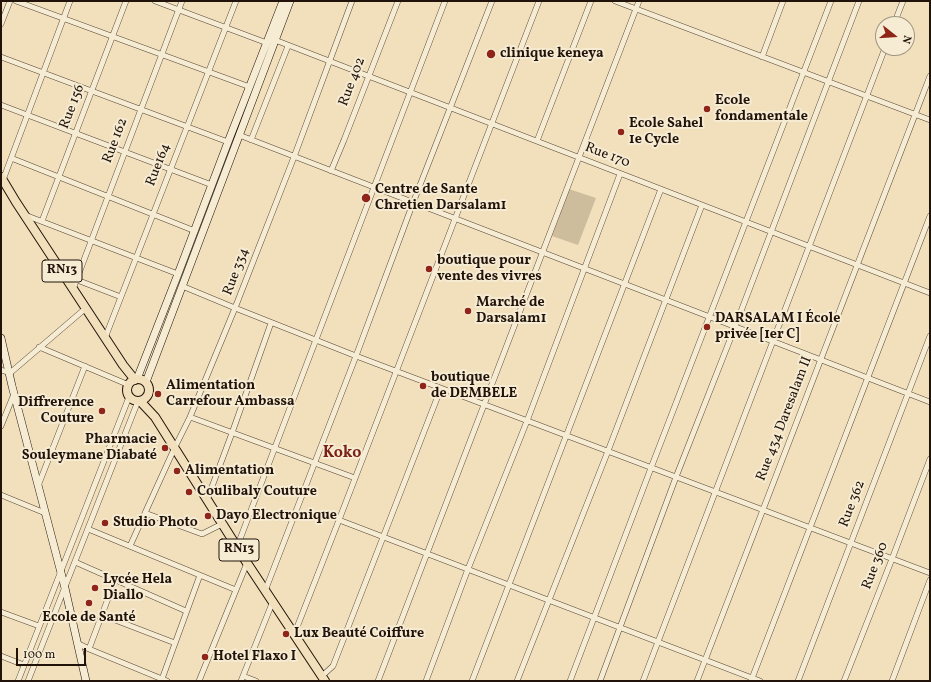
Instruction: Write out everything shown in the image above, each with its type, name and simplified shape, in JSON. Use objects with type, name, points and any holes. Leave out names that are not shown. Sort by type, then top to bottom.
[{"type":"main road","points":[[283,1],[178,274],[133,381],[127,391],[129,397],[133,400],[142,400],[149,393],[146,382],[290,1]]},
{"type":"main road","name":"RN13","points":[[2,178],[133,381]]},
{"type":"main road","points":[[1,338],[86,681]]},
{"type":"main road","points":[[133,381],[142,380],[146,382]]},
{"type":"main road","name":"RN13","points":[[142,400],[155,417],[247,563],[323,678]]},
{"type":"street","points":[[1,24],[10,1]]},
{"type":"street","points":[[16,1],[250,87]]},
{"type":"street","points":[[2,178],[11,158],[70,1]]},
{"type":"street","name":"Rue 156","points":[[42,221],[126,1]]},
{"type":"street","points":[[155,1],[267,43]]},
{"type":"street","name":"Rue 162","points":[[74,289],[182,1]]},
{"type":"street","name":"Rue164","points":[[105,338],[236,1]]},
{"type":"street","name":"Rue 334","points":[[130,546],[144,513],[190,417],[235,308],[294,157],[352,1]]},
{"type":"street","name":"Rue 402","points":[[331,171],[398,1]]},
{"type":"street","points":[[237,547],[445,1]]},
{"type":"street","points":[[266,591],[492,1]]},
{"type":"street","points":[[294,635],[539,1]]},
{"type":"street","points":[[537,142],[590,1]]},
{"type":"street","points":[[615,1],[930,120]]},
{"type":"street","points":[[378,681],[639,1]]},
{"type":"street","points":[[762,57],[783,1]]},
{"type":"street","points":[[570,681],[831,1]]},
{"type":"street","points":[[600,681],[676,477],[735,327],[859,1]]},
{"type":"street","points":[[897,16],[903,1]]},
{"type":"street","name":"Rue 170","points":[[275,40],[930,293]]},
{"type":"street","points":[[251,140],[288,46]]},
{"type":"street","points":[[642,681],[882,56]]},
{"type":"street","points":[[1,57],[228,142]]},
{"type":"street","name":"Rue 434 Daresalam II","points":[[697,681],[930,76]]},
{"type":"street","points":[[1,105],[212,185]]},
{"type":"street","points":[[239,135],[930,402]]},
{"type":"street","points":[[11,158],[195,231]]},
{"type":"street","points":[[426,681],[468,569],[527,421],[620,174]]},
{"type":"street","points":[[472,681],[661,189]]},
{"type":"street","points":[[517,681],[608,451],[702,205]]},
{"type":"street","points":[[25,215],[178,274]]},
{"type":"street","points":[[752,680],[930,216]]},
{"type":"street","points":[[77,280],[121,298]]},
{"type":"street","points":[[182,286],[356,356],[930,573]]},
{"type":"street","points":[[1,370],[10,373],[86,308]]},
{"type":"street","points":[[207,500],[271,323]]},
{"type":"street","name":"Rue 362","points":[[798,681],[930,336]]},
{"type":"street","points":[[40,347],[85,366],[133,381]]},
{"type":"street","points":[[38,486],[85,366]]},
{"type":"street","points":[[323,678],[333,666],[441,388]]},
{"type":"street","points":[[1,426],[3,413],[14,394]]},
{"type":"street","points":[[18,681],[129,397]]},
{"type":"street","points":[[28,681],[74,562],[142,400]]},
{"type":"street","points":[[190,417],[355,478]]},
{"type":"street","name":"Rue 360","points":[[844,681],[930,459]]},
{"type":"street","points":[[1,495],[45,513]]},
{"type":"street","points":[[144,513],[202,534],[222,524]]},
{"type":"street","points":[[339,520],[620,627],[752,680],[760,681]]},
{"type":"street","points":[[88,529],[236,590]]},
{"type":"street","points":[[74,562],[186,611]]},
{"type":"street","points":[[199,681],[247,563]]},
{"type":"street","points":[[77,643],[164,680],[174,643],[200,574]]},
{"type":"street","points":[[89,649],[115,580]]},
{"type":"street","points":[[892,681],[930,580]]},
{"type":"street","points":[[256,681],[242,678],[273,601]]},
{"type":"street","points":[[1,612],[39,626]]},
{"type":"street","points":[[102,615],[174,643]]},
{"type":"street","points":[[1,656],[24,665]]},
{"type":"shaded area","points":[[569,189],[596,198],[578,245],[552,236]]},
{"type":"place","name":"clinique keneya","points":[[491,54]]},
{"type":"place","name":"Ecole fondamentale","points":[[707,109]]},
{"type":"place","name":"Ecole Sahel 1e Cycle","points":[[621,132]]},
{"type":"place","name":"Centre de Sante Chretien Darsalam1","points":[[366,198]]},
{"type":"place","name":"boutique pour vente des vivres","points":[[429,269]]},
{"type":"place","name":"Marché de Darsalam1","points":[[468,311]]},
{"type":"place","name":"DARSALAM I École privée [1er C]","points":[[707,327]]},
{"type":"place","name":"boutique de DEMBELE","points":[[423,386]]},
{"type":"place","name":"Alimentation Carrefour Ambassa","points":[[158,394]]},
{"type":"place","name":"Diffrerence Couture","points":[[102,411]]},
{"type":"place","name":"Pharmacie Souleymane Diabaté","points":[[165,448]]},
{"type":"place","name":"Alimentation","points":[[177,471]]},
{"type":"place","name":"Coulibaly Couture","points":[[189,492]]},
{"type":"place","name":"Dayo Electronique","points":[[208,516]]},
{"type":"place","name":"Studio Photo","points":[[105,523]]},
{"type":"place","name":"Lycée Hela Diallo","points":[[95,588]]},
{"type":"place","name":"Ecole de Santé","points":[[89,603]]},
{"type":"place","name":"Lux Beauté Coiffure","points":[[286,634]]},
{"type":"place","name":"Hotel Flaxo I","points":[[205,657]]},
{"type":"district","name":"Koko","points":[[342,454]]}]
